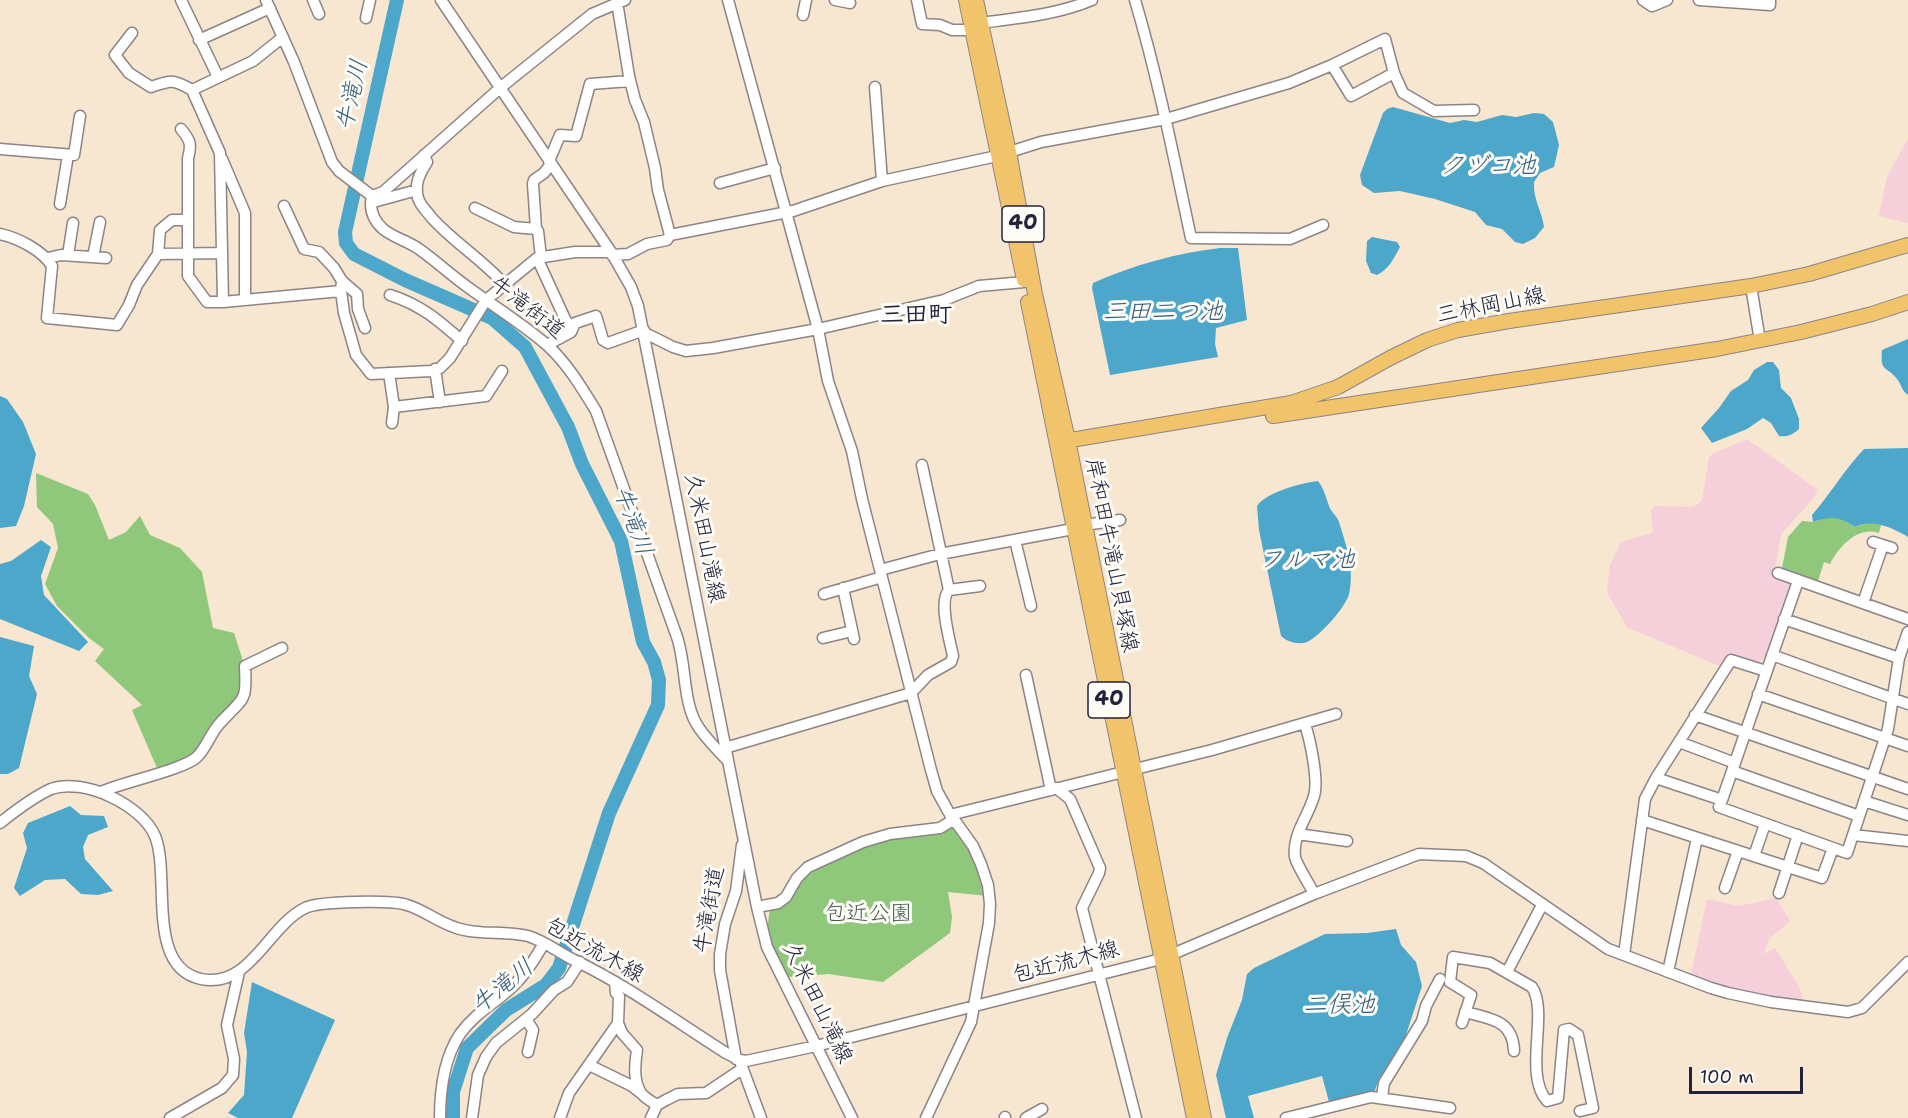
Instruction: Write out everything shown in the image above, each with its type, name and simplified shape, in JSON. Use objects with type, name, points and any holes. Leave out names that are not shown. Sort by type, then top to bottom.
[{"type":"main road","name":"岸和田牛滝山貝塚線","points":[[966,0],[976,26],[1035,294],[1079,527],[1166,957],[1194,1118]]},
{"type":"main road","name":"岸和田牛滝山貝塚線","points":[[976,0],[976,26]]},
{"type":"main road","name":"岸和田牛滝山貝塚線","points":[[1003,154],[1024,282],[1063,446]]},
{"type":"main road","name":"三林岡山線","points":[[1063,446],[1291,403],[1338,387],[1417,345],[1458,330],[1750,286],[1809,274],[1908,245]]},
{"type":"main road","points":[[1063,446],[1706,351],[1760,341],[1872,314],[1908,302]]},
{"type":"main road","name":"岸和田牛滝山貝塚線","points":[[1166,957],[1204,1118]]},
{"type":"street","points":[[181,0],[218,77]]},
{"type":"street","points":[[313,0],[319,14],[321,0]]},
{"type":"street","points":[[366,18],[370,0]]},
{"type":"street","name":"久米田山滝線","points":[[441,0],[612,254],[631,287],[641,317],[743,839],[767,947],[852,1118]]},
{"type":"street","points":[[728,0],[818,329],[828,381],[850,443],[911,693],[938,791],[951,818],[973,846],[988,885],[989,923],[975,1007],[963,1041],[926,1118]]},
{"type":"street","points":[[803,15],[806,0]]},
{"type":"street","points":[[917,0],[922,24],[940,25],[952,30],[1028,18],[1072,8],[1092,0]]},
{"type":"street","points":[[1135,0],[1150,50],[1191,238],[1290,239],[1323,225]]},
{"type":"street","points":[[1643,0],[1652,6],[1667,0]]},
{"type":"street","points":[[1699,0],[1770,5],[1770,0]]},
{"type":"street","points":[[370,197],[383,192],[500,88],[592,14],[621,1],[630,81],[644,122],[670,235]]},
{"type":"street","points":[[199,40],[268,4]]},
{"type":"street","name":"牛滝街道","points":[[268,4],[332,162],[370,197],[374,218],[382,228],[416,247],[486,302],[547,345],[570,371],[596,411],[682,651],[690,707],[696,723],[728,762]]},
{"type":"street","points":[[132,33],[115,55],[129,73],[151,87],[171,80],[192,90],[220,153],[245,213],[245,300]]},
{"type":"street","points":[[192,90],[253,62],[283,37]]},
{"type":"street","points":[[284,206],[304,249],[319,252],[334,268],[342,286],[344,313],[356,355],[371,374],[389,373],[440,368],[462,341],[486,302],[504,284],[539,257],[575,252],[628,254],[647,244],[667,240],[670,235],[787,212],[882,181],[1003,154],[1041,142],[1166,119],[1290,83],[1385,39],[1394,73],[1403,93],[1434,111],[1474,110]]},
{"type":"street","points":[[1332,65],[1351,96],[1394,73]]},
{"type":"street","points":[[572,327],[566,321],[539,257],[534,180],[544,173],[560,135],[576,136],[590,84],[630,81]]},
{"type":"street","points":[[873,92],[875,137],[882,181]]},
{"type":"street","points":[[0,149],[74,155],[80,116]]},
{"type":"street","points":[[181,129],[192,146],[188,158],[188,276],[207,302],[245,300],[342,286],[357,294],[358,309],[364,328]]},
{"type":"street","points":[[220,153],[223,302]]},
{"type":"street","points":[[60,204],[68,155]]},
{"type":"street","points":[[424,155],[427,162],[419,174],[417,190],[422,208],[444,232],[487,266],[504,284]]},
{"type":"street","points":[[720,183],[775,168]]},
{"type":"street","points":[[370,197],[417,190]]},
{"type":"street","points":[[475,207],[514,227],[536,229]]},
{"type":"street","points":[[0,234],[25,243],[48,258],[52,266],[52,273],[46,318],[117,325],[137,285],[158,254],[160,230],[172,220],[188,220]]},
{"type":"street","points":[[93,257],[100,222]]},
{"type":"street","points":[[68,255],[72,223]]},
{"type":"street","points":[[158,254],[222,253]]},
{"type":"street","points":[[48,258],[68,255],[106,258]]},
{"type":"street","points":[[547,345],[571,332],[575,323],[596,316],[603,340],[608,343],[644,332],[686,351],[743,344],[944,300],[979,286],[1024,282]]},
{"type":"street","points":[[1750,286],[1760,341]]},
{"type":"street","points":[[390,295],[425,310],[462,341]]},
{"type":"street","points":[[435,369],[440,402]]},
{"type":"street","points":[[394,407],[486,396],[502,370]]},
{"type":"street","points":[[389,373],[394,407],[392,423]]},
{"type":"street","points":[[922,465],[949,590]]},
{"type":"street","points":[[824,594],[940,554],[1120,520]]},
{"type":"street","points":[[1015,540],[1031,606]]},
{"type":"street","points":[[1863,603],[1883,545]]},
{"type":"street","points":[[1778,573],[1908,619]]},
{"type":"street","points":[[1798,581],[1719,807],[1847,853],[1885,738],[1899,658],[1908,632]]},
{"type":"street","points":[[725,748],[911,693],[928,675],[951,662],[953,656],[944,602],[946,592],[980,586]]},
{"type":"street","points":[[823,638],[853,635],[843,588]]},
{"type":"street","points":[[1784,620],[1899,658]]},
{"type":"street","points":[[101,792],[185,764],[196,757],[218,724],[243,699],[246,691],[245,666],[282,648]]},
{"type":"street","points":[[1772,655],[1908,704]]},
{"type":"street","points":[[1624,955],[1645,799],[1678,742],[1731,660],[1766,672]]},
{"type":"street","points":[[1026,675],[1053,789],[1070,799],[1100,868],[1082,908],[1136,1118]]},
{"type":"street","points":[[1758,694],[1908,746]]},
{"type":"street","points":[[757,907],[777,903],[786,897],[797,878],[808,867],[863,842],[890,834],[940,828],[951,818],[1336,714]]},
{"type":"street","points":[[1695,715],[1908,789]]},
{"type":"street","points":[[1305,724],[1311,745],[1315,789],[1298,834],[1295,858],[1314,894]]},
{"type":"street","points":[[1678,742],[1733,767],[1859,816]]},
{"type":"street","points":[[1656,778],[1722,800]]},
{"type":"street","points":[[0,823],[52,789],[70,786],[101,792],[131,807],[147,822],[156,837],[166,940],[176,962],[182,969],[199,979],[220,979],[239,972]]},
{"type":"street","points":[[1864,801],[1908,814]]},
{"type":"street","points":[[1642,820],[1822,878],[1833,848]]},
{"type":"street","points":[[1754,856],[1766,824]]},
{"type":"street","points":[[1298,834],[1347,841]]},
{"type":"street","points":[[1853,835],[1908,841]]},
{"type":"street","points":[[1779,893],[1798,836]]},
{"type":"street","points":[[1668,972],[1697,838]]},
{"type":"street","name":"牛滝街道","points":[[743,839],[736,891],[725,924],[720,970],[739,1063],[761,1118]]},
{"type":"street","points":[[1725,888],[1738,851]]},
{"type":"street","name":"包近流木線","points":[[239,972],[294,915],[306,907],[395,903],[416,908],[458,929],[514,934],[549,945],[615,982],[739,1063],[975,1007],[1166,957],[1314,894],[1419,854],[1466,856],[1483,863],[1608,949],[1728,993],[1771,1002],[1848,1012],[1862,1008],[1908,962]]},
{"type":"street","points":[[1507,972],[1542,905]]},
{"type":"street","points":[[440,1118],[445,1070],[453,1046],[461,1033],[474,1018],[511,988],[549,945]]},
{"type":"street","points":[[1514,1051],[1512,1036],[1502,1023],[1463,1017],[1470,995],[1450,982],[1453,957],[1478,960],[1507,972],[1532,987],[1536,993],[1539,1088],[1547,1101],[1558,1098],[1564,1030],[1569,1029],[1578,1035],[1593,1108],[1580,1111]]},
{"type":"street","points":[[472,1118],[478,1075],[486,1057],[496,1043],[526,1019],[554,990],[567,982],[577,961]]},
{"type":"street","points":[[170,1118],[222,1088],[233,1075],[234,1059],[227,1026],[239,972]]},
{"type":"street","points":[[1382,1097],[1384,1083],[1422,1021],[1426,1006],[1440,979]]},
{"type":"street","points":[[615,982],[615,993],[619,996],[618,1023],[622,1033],[637,1050],[636,1079],[641,1093]]},
{"type":"street","points":[[526,1019],[533,1030],[528,1052]]},
{"type":"street","points":[[560,1118],[569,1093],[618,1023]]},
{"type":"street","points":[[651,1118],[657,1105],[678,1094],[706,1093],[739,1063]]},
{"type":"street","points":[[589,1065],[632,1086],[657,1105]]},
{"type":"street","points":[[1286,1118],[1331,1105],[1371,1097],[1450,1108]]},
{"type":"street","points":[[1026,1118],[1042,1108]]},
{"type":"shaded area","points":[[1908,138],[1908,223],[1879,216],[1887,177]]},
{"type":"shaded area","points":[[1747,439],[1818,490],[1781,534],[1774,576],[1789,581],[1792,587],[1769,654],[1755,665],[1729,656],[1722,667],[1628,628],[1607,593],[1610,565],[1621,542],[1653,531],[1651,511],[1655,506],[1692,507],[1697,505],[1702,500],[1709,458],[1712,454]]},
{"type":"shaded area","points":[[1776,898],[1790,921],[1769,939],[1764,954],[1775,948],[1800,988],[1805,1007],[1690,980],[1707,899],[1739,906]]},
{"type":"green space","points":[[36,473],[88,494],[109,540],[126,532],[140,516],[150,535],[180,548],[202,572],[213,628],[234,633],[242,658],[243,672],[238,699],[217,720],[197,750],[184,760],[157,768],[132,710],[142,705],[95,661],[104,649],[89,638],[57,606],[45,584],[58,548],[53,524],[37,507]]},
{"type":"green space","points":[[1826,518],[1840,518],[1855,527],[1868,522],[1881,525],[1879,533],[1863,532],[1856,535],[1838,551],[1830,564],[1824,562],[1817,584],[1784,573],[1782,568],[1788,537],[1802,521],[1813,522]]},
{"type":"green space","name":"包近公園","points":[[951,826],[971,849],[988,896],[948,892],[952,917],[950,933],[883,982],[828,974],[788,977],[773,948],[767,929],[770,909],[808,871],[883,839]]},
{"type":"water","name":"クヅコ池","points":[[1393,107],[1450,123],[1464,120],[1477,122],[1502,115],[1516,117],[1534,113],[1544,114],[1553,122],[1559,145],[1554,167],[1540,173],[1534,182],[1544,227],[1535,238],[1523,244],[1515,242],[1502,229],[1486,225],[1475,212],[1400,191],[1374,193],[1362,185],[1360,175],[1383,113]]},
{"type":"water","points":[[1372,237],[1397,242],[1400,247],[1388,266],[1377,275],[1371,273],[1366,261],[1367,241]]},
{"type":"water","name":"三田二つ池","points":[[1220,248],[1238,248],[1247,320],[1216,328],[1215,344],[1218,357],[1110,375],[1092,288],[1093,283],[1155,261]]},
{"type":"water","points":[[1908,339],[1908,395],[1897,379],[1883,366],[1882,350]]},
{"type":"water","points":[[1767,362],[1773,362],[1779,370],[1781,388],[1791,398],[1799,419],[1799,429],[1790,435],[1779,436],[1771,423],[1763,418],[1747,429],[1712,443],[1701,428],[1731,391],[1748,380],[1754,370]]},
{"type":"water","points":[[0,396],[7,399],[23,422],[36,454],[24,506],[16,526],[0,528]]},
{"type":"water","points":[[1908,448],[1908,537],[1896,530],[1875,524],[1861,524],[1855,527],[1835,518],[1813,522],[1812,515],[1864,449]]},
{"type":"water","name":"フルマ池","points":[[1318,481],[1339,522],[1349,557],[1351,585],[1347,600],[1331,621],[1312,639],[1304,643],[1297,643],[1281,636],[1259,530],[1257,506],[1276,492]]},
{"type":"water","points":[[41,540],[51,547],[41,576],[44,595],[88,642],[79,651],[0,619],[0,564],[11,561]]},
{"type":"water","points":[[0,637],[34,646],[29,676],[37,694],[19,768],[8,774],[0,774]]},
{"type":"water","points":[[70,806],[81,815],[104,816],[108,827],[88,835],[83,847],[85,859],[113,891],[98,895],[81,894],[65,879],[45,880],[20,896],[14,888],[27,848],[23,833],[28,823]]},
{"type":"water","name":"二俣池","points":[[1396,929],[1401,945],[1416,962],[1422,986],[1405,1038],[1379,1079],[1374,1093],[1329,1102],[1322,1076],[1248,1096],[1254,1118],[1226,1118],[1216,1075],[1242,1000],[1247,974],[1254,968],[1325,934],[1367,933]]},
{"type":"water","points":[[252,982],[335,1020],[292,1118],[238,1118],[228,1113],[244,1095],[247,1052],[244,1033]]},
{"type":"waterway","name":"牛滝川","points":[[397,0],[345,232],[346,243],[354,254],[405,280],[492,318],[525,347],[568,427],[582,464],[621,541],[643,642],[654,662],[659,680],[658,705],[609,813],[559,968],[546,985],[506,1010],[467,1048],[453,1092],[453,1118]]},
{"type":"district","name":"三田町","points":[[916,316]]}]
